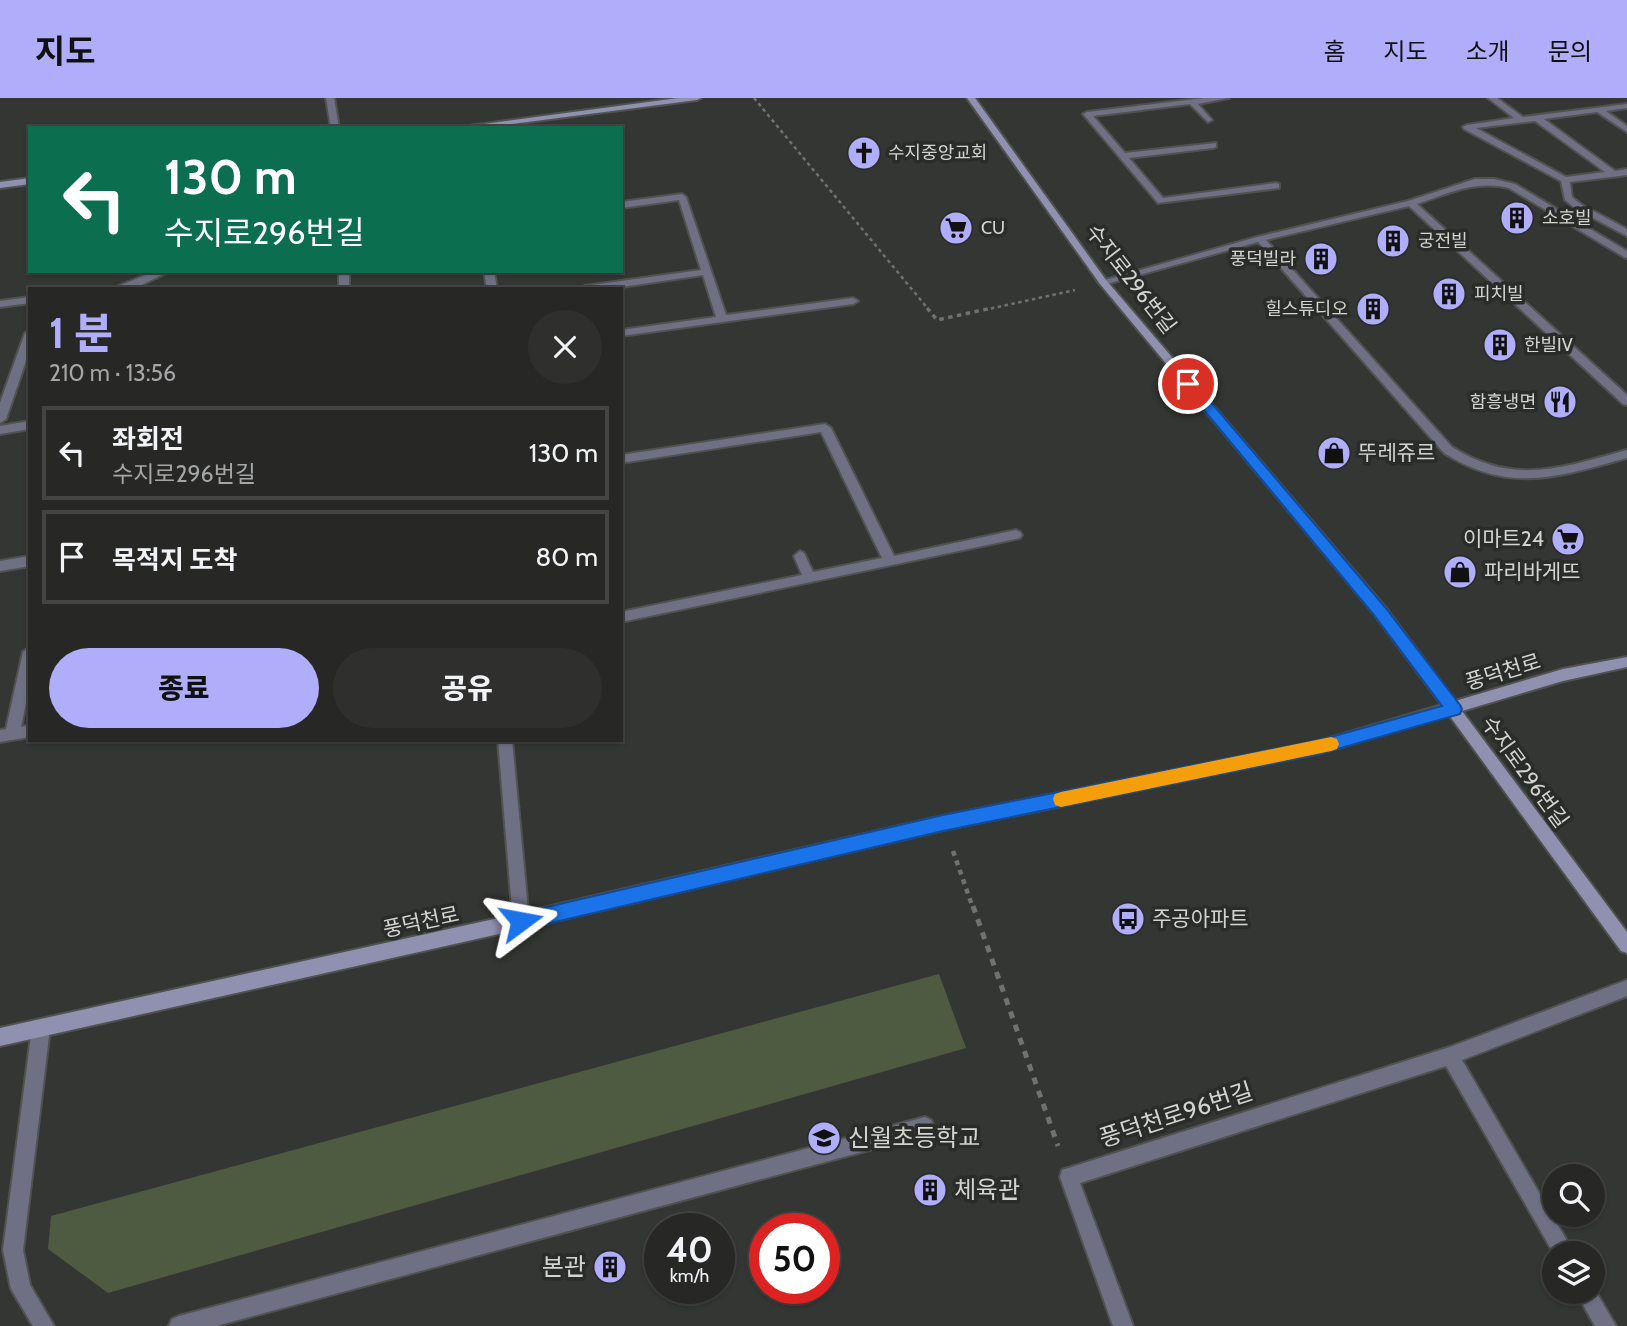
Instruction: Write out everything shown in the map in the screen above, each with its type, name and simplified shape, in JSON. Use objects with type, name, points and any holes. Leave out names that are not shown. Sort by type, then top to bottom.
[{"type":"street","points":[[330,98],[335,126]]},
{"type":"street","points":[[474,126],[697,98]]},
{"type":"street","name":"수지로296번길","points":[[971,98],[1103,282],[1380,611],[1627,945]]},
{"type":"street","points":[[1225,98],[1087,114],[1161,201],[1276,186]]},
{"type":"street","points":[[1492,98],[1521,120]]},
{"type":"street","points":[[1192,102],[1209,120]]},
{"type":"street","points":[[1627,106],[1467,127],[1565,180],[1627,172]]},
{"type":"street","points":[[1598,109],[1627,130]]},
{"type":"street","points":[[1535,117],[1614,174]]},
{"type":"street","points":[[1123,156],[1213,145]]},
{"type":"street","points":[[1565,180],[1568,198],[1579,207],[1627,233]]},
{"type":"street","points":[[0,185],[28,181]]},
{"type":"street","points":[[1103,282],[1260,239],[1411,203],[1475,182],[1512,186],[1627,254]]},
{"type":"street","points":[[623,205],[682,197],[722,320]]},
{"type":"street","points":[[1411,203],[1627,401]]},
{"type":"street","points":[[1260,239],[1448,450],[1467,465],[1497,474],[1526,475],[1555,472],[1627,454]]},
{"type":"street","points":[[599,287],[706,272]]},
{"type":"street","points":[[131,287],[161,273]]},
{"type":"street","points":[[610,273],[613,285]]},
{"type":"street","points":[[0,304],[28,300]]},
{"type":"street","points":[[623,333],[853,301]]},
{"type":"street","points":[[0,419],[28,339]]},
{"type":"street","points":[[0,429],[28,425]]},
{"type":"street","points":[[623,459],[824,428],[890,561]]},
{"type":"street","points":[[623,617],[1016,535]]},
{"type":"street","points":[[800,556],[809,577]]},
{"type":"street","points":[[0,566],[28,561]]},
{"type":"street","points":[[28,659],[6,735],[28,731]]},
{"type":"street","name":"풍덕천로","points":[[0,1037],[521,921],[943,823],[1320,747],[1563,676],[1627,662]]},
{"type":"street","points":[[505,742],[521,921]]},
{"type":"street","name":"풍덕천로96번길","points":[[1069,1177],[1450,1056],[1627,988]]},
{"type":"street","points":[[41,1028],[13,1250],[21,1289],[44,1326]]},
{"type":"street","points":[[1450,1056],[1557,1241]]},
{"type":"street","points":[[179,1326],[925,1126]]},
{"type":"street","points":[[1069,1177],[1123,1326]]},
{"type":"street","points":[[1593,1304],[1606,1326]]},
{"type":"path","points":[[754,98],[937,320],[1059,295],[1103,282]]},
{"type":"path","points":[[943,823],[1069,1177]]},
{"type":"green space","points":[[939,974],[966,1048],[108,1293],[48,1249],[51,1216]]},
{"type":"slow traffic","points":[[1061,799],[1331,744]]},
{"type":"place","name":"수지중앙교회","points":[[864,153]]},
{"type":"place","name":"소호빌","points":[[1517,218]]},
{"type":"place","name":"CU","points":[[956,228]]},
{"type":"place","name":"궁전빌","points":[[1393,241]]},
{"type":"place","name":"풍덕빌라","points":[[1321,259]]},
{"type":"place","name":"피치빌","points":[[1449,294]]},
{"type":"place","name":"힐스튜디오","points":[[1373,309]]},
{"type":"place","name":"한빌IV","points":[[1500,345]]},
{"type":"place","name":"함흥냉면","points":[[1560,402]]},
{"type":"place","name":"뚜레쥬르","points":[[1334,453]]},
{"type":"place","name":"이마트24","points":[[1568,539]]},
{"type":"place","name":"파리바게뜨","points":[[1460,572]]},
{"type":"place","name":"주공아파트","points":[[1128,919]]},
{"type":"place","name":"신월초등학교","points":[[824,1138]]},
{"type":"place","name":"체육관","points":[[930,1190]]},
{"type":"place","name":"본관","points":[[610,1267]]},
{"type":"route","points":[[521,921],[943,823],[1320,747],[1454,709],[1380,611],[1188,384]]}]
